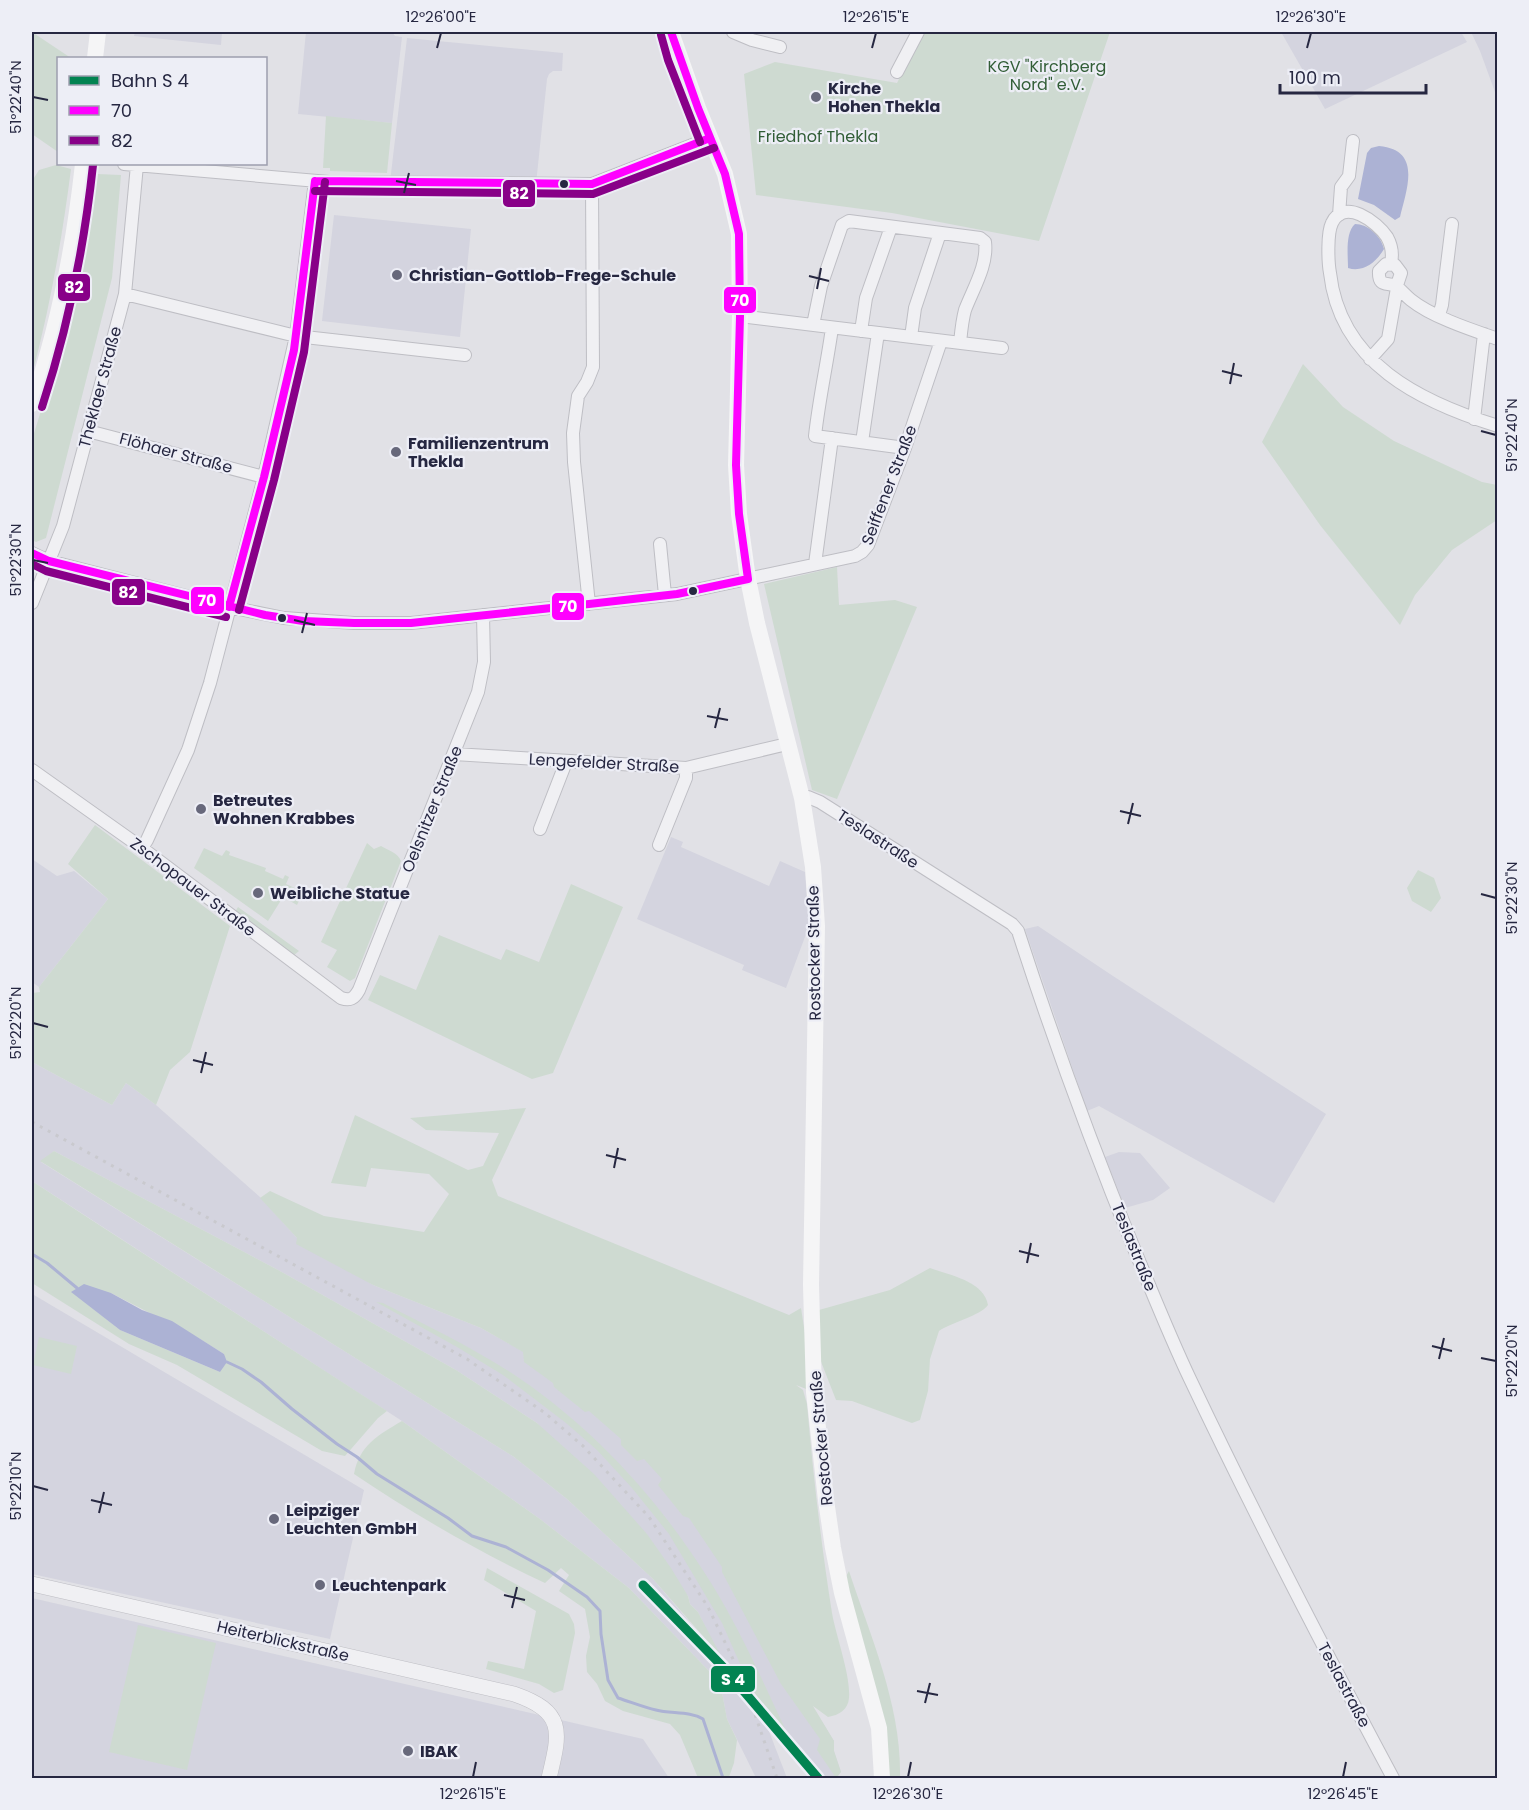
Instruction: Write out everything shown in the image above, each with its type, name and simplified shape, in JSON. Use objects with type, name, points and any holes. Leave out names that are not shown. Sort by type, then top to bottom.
[{"type":"main road","points":[[95,57],[98,32]]},
{"type":"main road","name":"Rostocker Straße","points":[[671,32],[678,56],[725,174],[739,234],[740,316],[736,465],[739,514],[748,579],[802,798],[813,867],[817,926],[811,1285],[814,1392],[833,1548],[844,1602],[879,1728],[882,1779]]},
{"type":"main road","points":[[32,404],[51,345],[63,294],[73,242],[83,165]]},
{"type":"street","points":[[733,32],[752,40],[780,47]]},
{"type":"street","points":[[897,72],[918,32]]},
{"type":"street","points":[[141,165],[315,181],[592,184],[710,138]]},
{"type":"street","points":[[1339,215],[1341,187],[1349,176],[1353,141]]},
{"type":"street","name":"Theklaer Straße","points":[[32,603],[63,526],[124,294],[130,165]]},
{"type":"street","points":[[141,848],[147,840],[188,750],[216,662],[264,477],[296,336],[315,181]]},
{"type":"street","points":[[589,604],[573,433],[578,396],[593,367],[592,184]]},
{"type":"street","points":[[1370,359],[1388,339],[1396,286],[1401,273],[1399,268],[1390,263],[1391,246],[1386,236],[1375,224],[1360,214],[1345,212],[1339,215],[1332,224],[1329,266],[1336,307],[1347,331],[1370,359],[1390,377],[1474,419],[1497,426]]},
{"type":"street","points":[[813,325],[821,286],[842,225],[849,221],[980,238],[986,245],[980,273],[963,317],[960,344]]},
{"type":"street","points":[[1439,315],[1452,224]]},
{"type":"street","points":[[861,331],[866,298],[891,227]]},
{"type":"street","points":[[910,337],[915,308],[940,233]]},
{"type":"street","points":[[1396,286],[1413,302],[1497,339]]},
{"type":"street","points":[[124,294],[296,336],[465,355]]},
{"type":"street","points":[[740,316],[1002,348]]},
{"type":"street","points":[[832,327],[820,391],[815,436],[905,448]]},
{"type":"street","points":[[862,442],[878,333]]},
{"type":"street","points":[[1474,419],[1484,334]]},
{"type":"street","name":"Seiffener Straße","points":[[32,553],[49,561],[230,607],[284,618],[354,623],[411,623],[665,595],[815,564],[862,552],[868,545],[942,341]]},
{"type":"street","name":"Flöhaer Straße","points":[[88,431],[264,477]]},
{"type":"street","points":[[815,564],[832,438]]},
{"type":"street","points":[[660,544],[665,595]]},
{"type":"street","name":"Oelsnitzer Straße","points":[[355,998],[471,711],[484,662],[483,615]]},
{"type":"street","name":"Lengefelder Straße","points":[[454,754],[686,768],[787,744]]},
{"type":"street","points":[[540,829],[566,762]]},
{"type":"street","points":[[659,845],[686,778],[686,768]]},
{"type":"street","name":"Zschopauer Straße","points":[[32,770],[141,848],[341,998],[348,1000],[355,998]]},
{"type":"street","name":"Teslastraße","points":[[802,798],[808,797],[820,802],[1012,924],[1018,931],[1045,1015],[1104,1175],[1170,1335],[1300,1600],[1393,1779]]},
{"type":"street","name":"Heiterblickstraße","points":[[32,1584],[352,1656],[514,1694],[533,1701],[543,1707],[556,1726],[558,1743],[549,1779]]},
{"type":"shaded area","points":[[135,32],[222,32],[221,45],[134,36]]},
{"type":"shaded area","points":[[306,32],[392,32],[395,36],[402,37],[392,123],[298,114]]},
{"type":"shaded area","points":[[1281,32],[1461,32],[1467,42],[1325,109]]},
{"type":"shaded area","points":[[1471,32],[1497,32],[1497,92],[1495,92]]},
{"type":"shaded area","points":[[407,38],[563,53],[562,71],[553,71],[547,79],[536,184],[390,182]]},
{"type":"shaded area","name":"Christian-Gottlob-Frege-Schule","points":[[334,215],[471,229],[460,337],[322,321]]},
{"type":"shaded area","points":[[671,837],[683,842],[681,847],[769,886],[780,861],[805,872],[809,926],[786,988],[742,970],[744,965],[637,919]]},
{"type":"shaded area","points":[[32,859],[57,876],[74,871],[108,899],[39,987],[32,982]]},
{"type":"shaded area","points":[[1038,926],[1326,1114],[1274,1203],[1099,1106],[1087,1111],[1025,929]]},
{"type":"shaded area","points":[[32,1062],[112,1105],[126,1083],[156,1105],[260,1197],[297,1238],[373,1285],[481,1328],[524,1352],[671,1479],[834,1741],[834,1751],[841,1772],[836,1778],[809,1778],[767,1726],[787,1778],[756,1778],[727,1719],[721,1687],[722,1676],[709,1671],[629,1588],[540,1519],[402,1421],[32,1181]],"holes":[[[54,1151],[280,1271],[456,1370],[537,1423],[688,1596],[690,1604],[698,1612],[721,1659],[653,1579],[567,1499],[514,1457],[41,1162]]]},
{"type":"shaded area","points":[[1119,1152],[1140,1153],[1170,1188],[1153,1200],[1125,1208],[1105,1157]]},
{"type":"shaded area","points":[[34,1295],[364,1490],[330,1639],[32,1574],[32,1305]]},
{"type":"shaded area","points":[[32,1598],[643,1739],[669,1778],[32,1778]]},
{"type":"green space","points":[[32,32],[70,57],[57,57],[57,151],[32,134]]},
{"type":"green space","points":[[923,32],[1110,32],[1039,241],[892,213],[756,195],[744,74],[775,62],[897,83]]},
{"type":"green space","points":[[326,116],[392,123],[387,173],[330,171],[330,168],[323,168]]},
{"type":"green space","points":[[56,165],[71,169],[55,273],[32,375],[32,181],[39,170]]},
{"type":"green space","points":[[97,174],[121,175],[112,278],[46,538],[36,542],[32,540],[32,440],[72,295],[90,182]]},
{"type":"green space","points":[[1303,364],[1343,407],[1394,441],[1482,482],[1497,485],[1497,520],[1452,550],[1415,595],[1400,625],[1320,525],[1262,442]]},
{"type":"green space","points":[[837,567],[839,605],[895,600],[917,607],[837,799],[812,790],[764,584]]},
{"type":"green space","points":[[95,825],[230,926],[190,1052],[170,1070],[156,1105],[126,1083],[112,1105],[32,1062],[32,993],[40,992],[39,987],[108,899],[68,864]]},
{"type":"green space","points":[[367,843],[374,849],[381,846],[390,850],[401,861],[355,978],[350,981],[327,967],[337,950],[321,942]]},
{"type":"green space","points":[[204,848],[222,856],[226,850],[230,852],[229,855],[266,868],[265,871],[283,879],[285,875],[289,877],[286,884],[303,892],[297,905],[283,897],[268,921],[194,868]]},
{"type":"green space","points":[[1418,870],[1434,878],[1441,898],[1431,912],[1412,901],[1407,888]]},
{"type":"green space","points":[[571,884],[623,907],[553,1073],[532,1079],[368,1000],[380,975],[416,990],[439,935],[501,960],[506,949],[539,962]]},
{"type":"green space","points":[[238,907],[299,951],[293,956],[235,912]]},
{"type":"green space","points":[[526,1108],[492,1180],[498,1196],[789,1315],[801,1308],[814,1392],[796,1385],[803,1390],[807,1404],[828,1587],[849,1689],[847,1706],[839,1713],[828,1717],[813,1706],[834,1741],[834,1751],[841,1772],[836,1778],[817,1750],[820,1739],[781,1684],[722,1572],[722,1567],[689,1518],[683,1516],[658,1485],[662,1479],[644,1459],[637,1461],[621,1445],[621,1439],[589,1411],[585,1412],[554,1387],[553,1383],[524,1362],[523,1352],[481,1328],[373,1285],[296,1244],[297,1238],[260,1198],[270,1191],[324,1216],[424,1232],[449,1194],[429,1174],[371,1168],[366,1187],[331,1183],[355,1115],[468,1170],[483,1166],[499,1133],[426,1130],[410,1118]]},
{"type":"green space","points":[[54,1151],[280,1271],[456,1370],[537,1423],[594,1474],[647,1534],[671,1568],[688,1596],[690,1604],[698,1612],[722,1658],[653,1579],[567,1499],[514,1457],[40,1161]]},
{"type":"green space","points":[[32,1181],[387,1411],[378,1418],[345,1456],[322,1451],[177,1365],[129,1344],[32,1283]],"holes":[[[72,1292],[111,1293],[224,1354],[220,1372],[120,1330]]]},
{"type":"green space","points":[[930,1268],[956,1276],[973,1285],[980,1290],[988,1305],[979,1312],[939,1331],[930,1359],[928,1391],[920,1420],[912,1423],[852,1401],[836,1400],[818,1354],[819,1310],[890,1290]]},
{"type":"green space","points":[[376,1302],[383,1303],[486,1357],[519,1378],[573,1419],[622,1467],[667,1519],[718,1594],[750,1654],[789,1737],[752,1691],[722,1623],[669,1534],[632,1488],[597,1450],[503,1375]]},
{"type":"green space","points":[[39,1337],[77,1346],[71,1374],[33,1365]]},
{"type":"green space","points":[[402,1421],[540,1519],[629,1588],[709,1671],[721,1687],[727,1719],[737,1740],[734,1763],[729,1777],[698,1778],[680,1735],[670,1724],[623,1711],[605,1701],[597,1684],[587,1672],[586,1656],[590,1637],[585,1609],[559,1591],[569,1575],[561,1568],[545,1583],[448,1532],[354,1474],[360,1456],[371,1442]]},
{"type":"green space","points":[[487,1568],[569,1614],[575,1633],[563,1690],[554,1693],[539,1684],[486,1669],[488,1661],[524,1669],[536,1611],[484,1580]]},
{"type":"green space","points":[[849,1571],[891,1699],[899,1751],[900,1778],[888,1778],[845,1578]]},
{"type":"green space","points":[[138,1625],[216,1643],[187,1770],[109,1752]]},
{"type":"water","points":[[1379,146],[1393,149],[1401,155],[1408,172],[1408,183],[1400,217],[1395,220],[1374,205],[1358,199],[1367,153],[1371,148]]},
{"type":"water","points":[[1355,224],[1365,226],[1373,232],[1384,249],[1378,258],[1359,269],[1348,268],[1348,238]]},
{"type":"water","points":[[84,1284],[111,1293],[142,1310],[172,1321],[224,1354],[227,1362],[220,1372],[120,1330],[71,1292]]},
{"type":"waterway","points":[[32,1254],[47,1263],[77,1288]]},
{"type":"waterway","points":[[227,1362],[261,1382],[292,1409],[377,1474],[448,1518],[472,1536],[506,1547],[548,1570],[587,1597],[600,1611],[608,1680],[618,1698],[656,1710],[698,1716],[703,1719],[723,1778]]},
{"type":"railway","points":[[32,1122],[467,1359],[545,1413],[583,1446],[649,1517],[708,1607],[743,1680],[777,1778]]},
{"type":"transit line","name":"70","points":[[671,32],[725,174],[739,234],[740,316],[736,465],[739,514],[748,579]]},
{"type":"transit line","name":"82","points":[[661,35],[668,60],[700,142]]},
{"type":"transit line","name":"70","points":[[315,181],[592,184],[710,138]]},
{"type":"transit line","name":"82","points":[[315,191],[593,194],[714,148]]},
{"type":"transit line","name":"82","points":[[42,407],[60,348],[74,288],[93,165]]},
{"type":"transit line","name":"70","points":[[229,607],[264,477],[294,350],[315,181]]},
{"type":"transit line","name":"82","points":[[239,610],[274,480],[304,352],[325,182]]},
{"type":"transit line","name":"70","points":[[32,553],[49,561],[265,615],[303,621],[354,623],[411,623],[589,604],[677,594],[748,579]]},
{"type":"transit line","name":"82","points":[[32,564],[46,571],[226,617]]},
{"type":"transit line","points":[[643,1585],[723,1667],[818,1778]]},
{"type":"place","name":"Kirche Hohen Thekla","points":[[816,97]]},
{"type":"place","name":"Christian-Gottlob-Frege-Schule","points":[[397,275]]},
{"type":"place","name":"Familienzentrum Thekla","points":[[396,452]]},
{"type":"place","name":"Betreutes Wohnen Krabbes","points":[[201,809]]},
{"type":"place","name":"Weibliche Statue","points":[[258,893]]},
{"type":"place","name":"Leipziger Leuchten GmbH","points":[[274,1519]]},
{"type":"place","name":"Leuchtenpark","points":[[320,1585]]},
{"type":"place","name":"IBAK","points":[[408,1751]]},
{"type":"park label","name":"KGV \"Kirchberg Nord\" e.V.","points":[[1047,75]]},
{"type":"park label","name":"Friedhof Thekla","points":[[818,136]]}]
